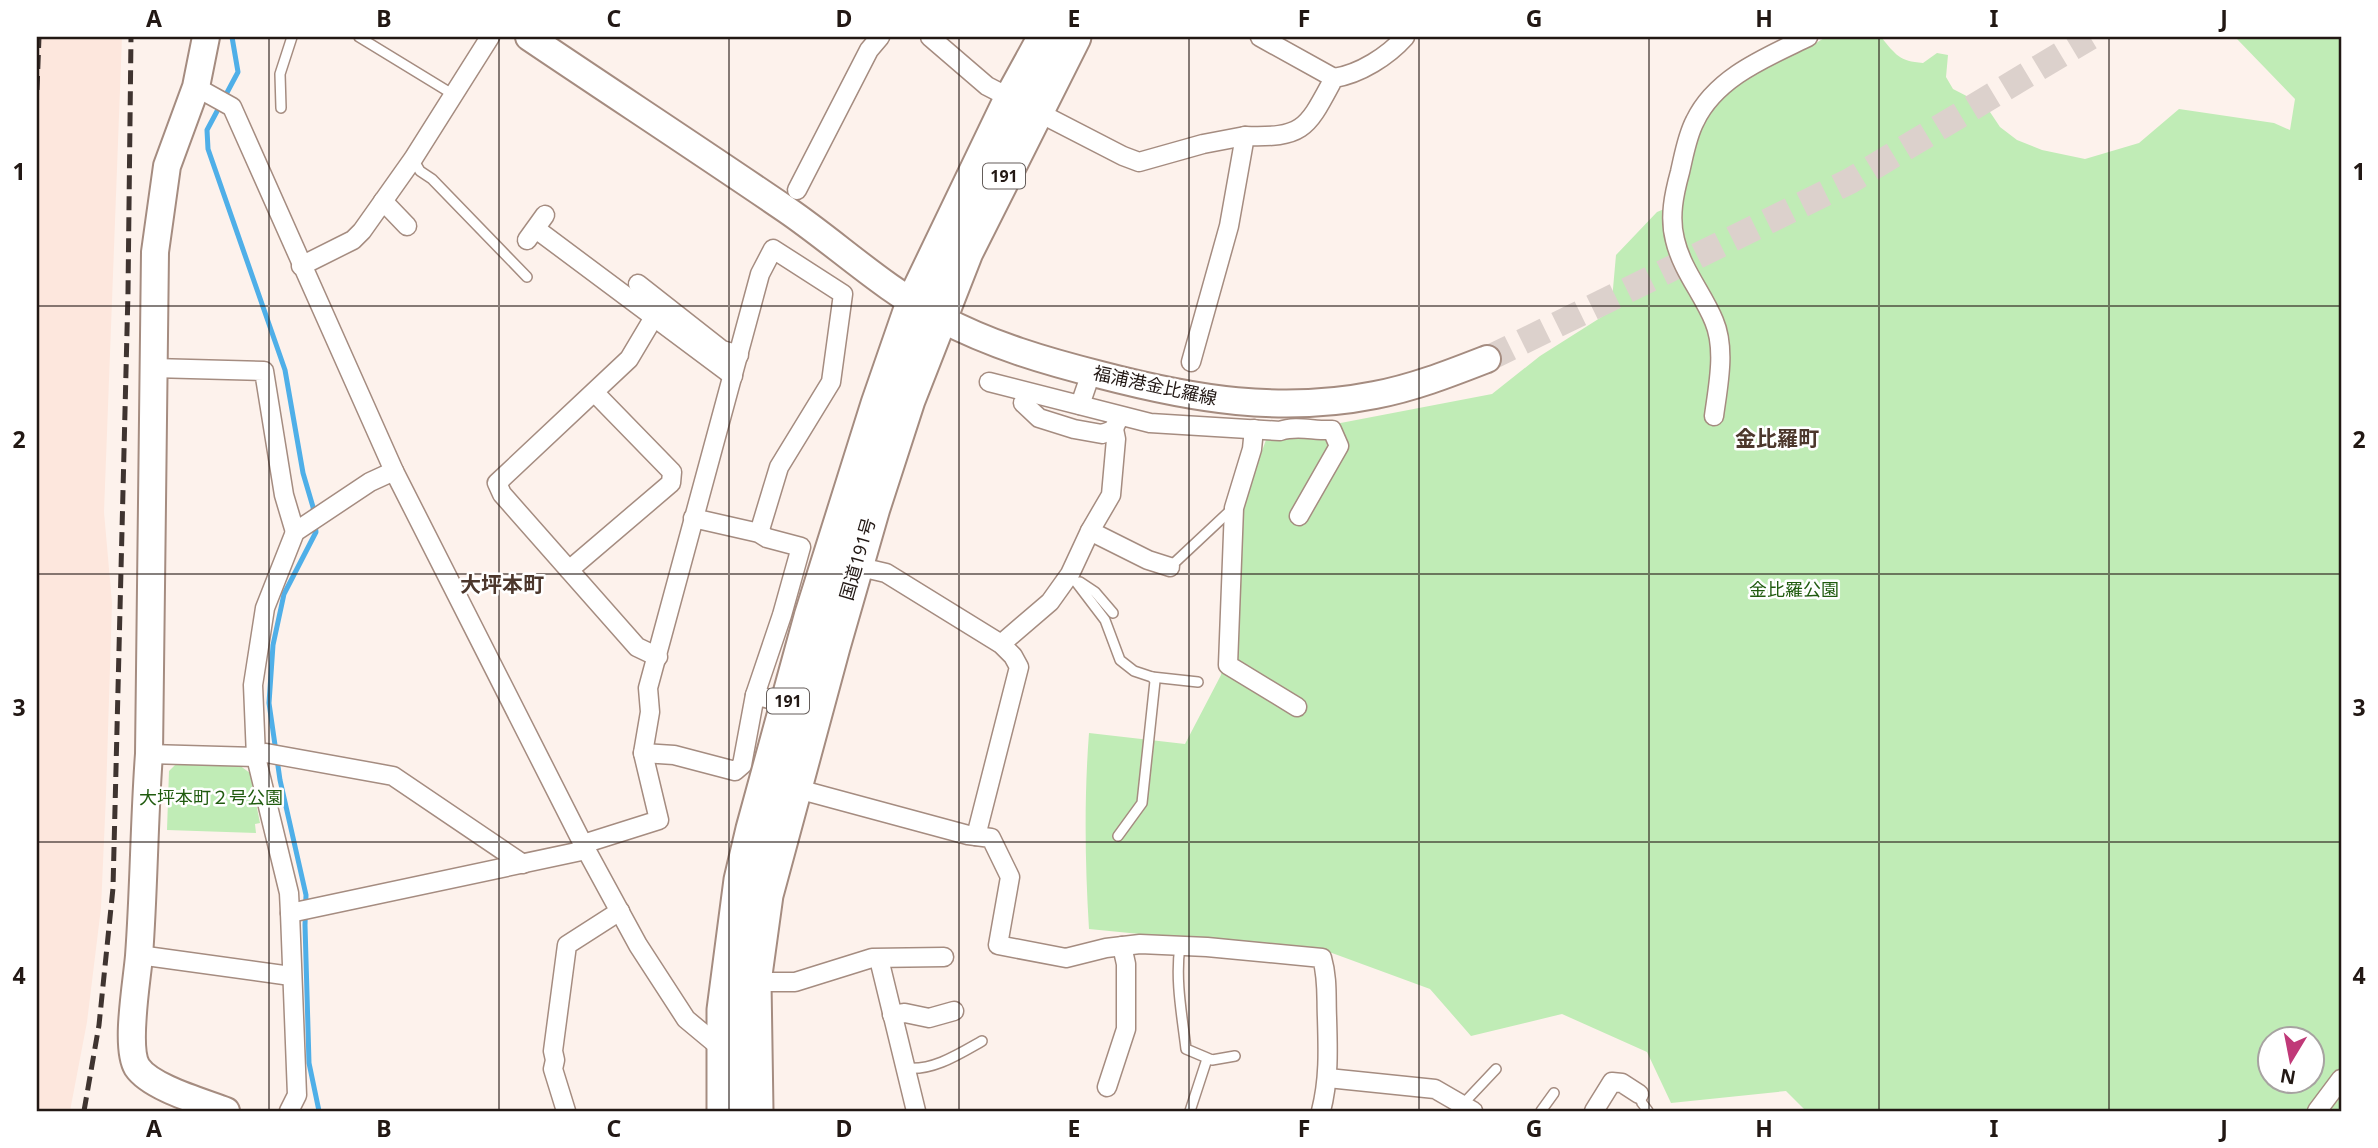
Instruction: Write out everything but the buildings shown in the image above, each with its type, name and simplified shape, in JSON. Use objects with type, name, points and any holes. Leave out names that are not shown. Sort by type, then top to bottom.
[{"type":"highway","name":"国道191号","points":[[756,1111],[738,1050],[729,963],[741,880],[753,829],[849,497],[926,310],[966,252],[1023,106],[1045,37]]},
{"type":"highway","name":"国道191号","points":[[1023,106],[1074,37]]},
{"type":"highway","name":"国道191号","points":[[724,1111],[754,982],[766,895],[856,566],[908,400],[926,310]]},
{"type":"street","points":[[206,37],[203,91],[167,166],[155,252],[149,754],[132,1037],[136,1065],[146,1076],[161,1085],[226,1111]]},
{"type":"street","points":[[301,266],[353,240],[413,159],[490,37]]},
{"type":"street","name":"福浦港金比羅線","points":[[529,37],[789,212],[926,310],[991,343],[1170,393],[1238,402],[1312,403],[1378,395],[1488,359]]},
{"type":"street","points":[[797,190],[869,50],[880,37]]},
{"type":"street","points":[[930,37],[986,86],[1139,162],[1203,144],[1245,136],[1280,136],[1292,133],[1305,126],[1334,78]]},
{"type":"street","points":[[1260,37],[1334,78],[1342,77],[1380,58],[1405,37]]},
{"type":"street","points":[[1714,416],[1720,338],[1675,240],[1674,196],[1679,172],[1695,121],[1719,88],[1808,37]]},
{"type":"street","points":[[203,91],[232,107],[394,471],[585,847],[638,945],[686,1019],[738,1050]]},
{"type":"street","points":[[1192,362],[1226,237],[1245,136]]},
{"type":"street","points":[[383,201],[407,226]]},
{"type":"street","points":[[536,228],[733,376]]},
{"type":"street","points":[[293,912],[523,864],[585,847],[659,820],[643,753],[650,712],[648,688],[760,274],[773,249],[843,294],[831,382],[779,467],[759,533]]},
{"type":"street","points":[[638,284],[722,350],[739,355]]},
{"type":"street","points":[[654,317],[629,359],[497,483],[502,494],[637,647],[658,657]]},
{"type":"street","points":[[153,368],[264,371],[284,495],[300,528]]},
{"type":"street","points":[[1091,373],[1078,404],[1072,413],[1065,414],[1005,396],[993,383],[1078,404],[1117,422],[1280,431],[1290,427],[1314,431],[1332,430],[1339,446],[1299,516]]},
{"type":"street","points":[[569,570],[671,483],[671,472],[595,393]]},
{"type":"street","points":[[1023,403],[1039,418],[1074,429],[1101,434],[1117,422]]},
{"type":"street","points":[[1001,644],[1050,602],[1070,574],[1111,495],[1117,422]]},
{"type":"street","points":[[1254,429],[1252,449],[1234,508],[1228,665],[1297,707]]},
{"type":"street","points":[[290,1111],[297,1095],[291,976],[293,912],[261,755],[253,685],[257,646],[270,590],[300,528],[370,482],[394,471]]},
{"type":"street","points":[[643,753],[674,755],[735,771],[742,765],[755,695],[801,547],[767,538],[759,533],[693,518]]},
{"type":"street","points":[[1090,531],[1148,560],[1170,567]]},
{"type":"street","points":[[856,566],[886,573],[1001,644],[1019,667],[976,836]]},
{"type":"street","points":[[755,695],[787,704]]},
{"type":"street","points":[[149,754],[290,755],[393,776],[523,864]]},
{"type":"street","points":[[794,788],[991,838],[1010,877],[998,945],[1066,958],[1122,946],[1180,946],[1322,958],[1327,976],[1328,1078],[1321,1111]]},
{"type":"street","points":[[566,1111],[553,1069],[555,1060],[552,1051],[567,945],[620,911]]},
{"type":"street","points":[[1107,1087],[1126,1029],[1126,964],[1122,946]]},
{"type":"street","points":[[139,955],[291,976]]},
{"type":"street","points":[[754,982],[795,982],[872,957],[944,957]]},
{"type":"street","points":[[879,959],[916,1111]]},
{"type":"street","points":[[892,1015],[905,1013],[929,1018],[954,1011]]},
{"type":"street","points":[[1328,1078],[1435,1089],[1467,1108]]},
{"type":"street","points":[[2317,1111],[2341,1079]]},
{"type":"street","points":[[1594,1111],[1612,1082],[1622,1083],[1639,1094]]},
{"type":"lane","points":[[281,108],[280,74],[292,37]]},
{"type":"lane","points":[[359,37],[454,95]]},
{"type":"lane","points":[[413,159],[421,171],[432,179],[527,277]]},
{"type":"lane","points":[[1170,567],[1234,508]]},
{"type":"lane","points":[[1070,574],[1095,592],[1113,613]]},
{"type":"lane","points":[[1070,574],[1105,620],[1120,660],[1134,671],[1152,677],[1198,682]]},
{"type":"lane","points":[[1118,836],[1142,803],[1155,681],[1152,677]]},
{"type":"lane","points":[[1180,946],[1178,958],[1181,1011],[1186,1049],[1207,1059],[1219,1060],[1236,1056]]},
{"type":"lane","points":[[904,1068],[917,1069],[950,1059],[982,1041]]},
{"type":"lane","points":[[1190,1111],[1207,1059]]},
{"type":"lane","points":[[1467,1108],[1496,1069]]},
{"type":"lane","points":[[1541,1111],[1554,1093]]},
{"type":"lane","points":[[1639,1094],[1648,1111]]},
{"type":"shaded area","points":[[40,37],[122,37],[104,512],[112,603],[101,908],[87,1022],[70,1111],[37,1111],[37,116]]},
{"type":"green space","name":"金比羅公園","points":[[1826,37],[1881,37],[1895,53],[1908,61],[1923,63],[1937,53],[1948,55],[1946,77],[1953,89],[1986,106],[2000,127],[2017,140],[2042,150],[2085,159],[2139,143],[2179,109],[2274,123],[2290,130],[2295,99],[2232,37],[2341,37],[2341,1111],[1806,1111],[1786,1091],[1671,1103],[1647,1052],[1562,1014],[1471,1036],[1430,989],[1332,953],[1089,929],[1086,782],[1089,733],[1185,744],[1221,675],[1243,504],[1267,437],[1492,394],[1540,356],[1611,311],[1616,255],[1657,212],[1681,202],[1689,162],[1703,124],[1713,108],[1727,95],[1758,73]]},
{"type":"green space","name":"大坪本町２号公園","points":[[176,764],[239,765],[250,773],[260,823],[255,824],[256,833],[167,830],[169,771]]},
{"type":"waterway","points":[[232,37],[238,72],[207,130],[208,149],[285,370],[316,532],[284,594],[273,645],[269,703],[280,780],[306,895],[309,1063],[319,1111]]},
{"type":"tunnel","points":[[1487,359],[1850,181],[2090,37]]},
{"type":"railway","points":[[37,90],[39,37]]},
{"type":"railway","points":[[84,1111],[99,1025],[113,888],[128,292],[131,37]]},
{"type":"district","name":"金比羅町","points":[[1777,439]]},
{"type":"district","name":"大坪本町","points":[[502,585]]}]
